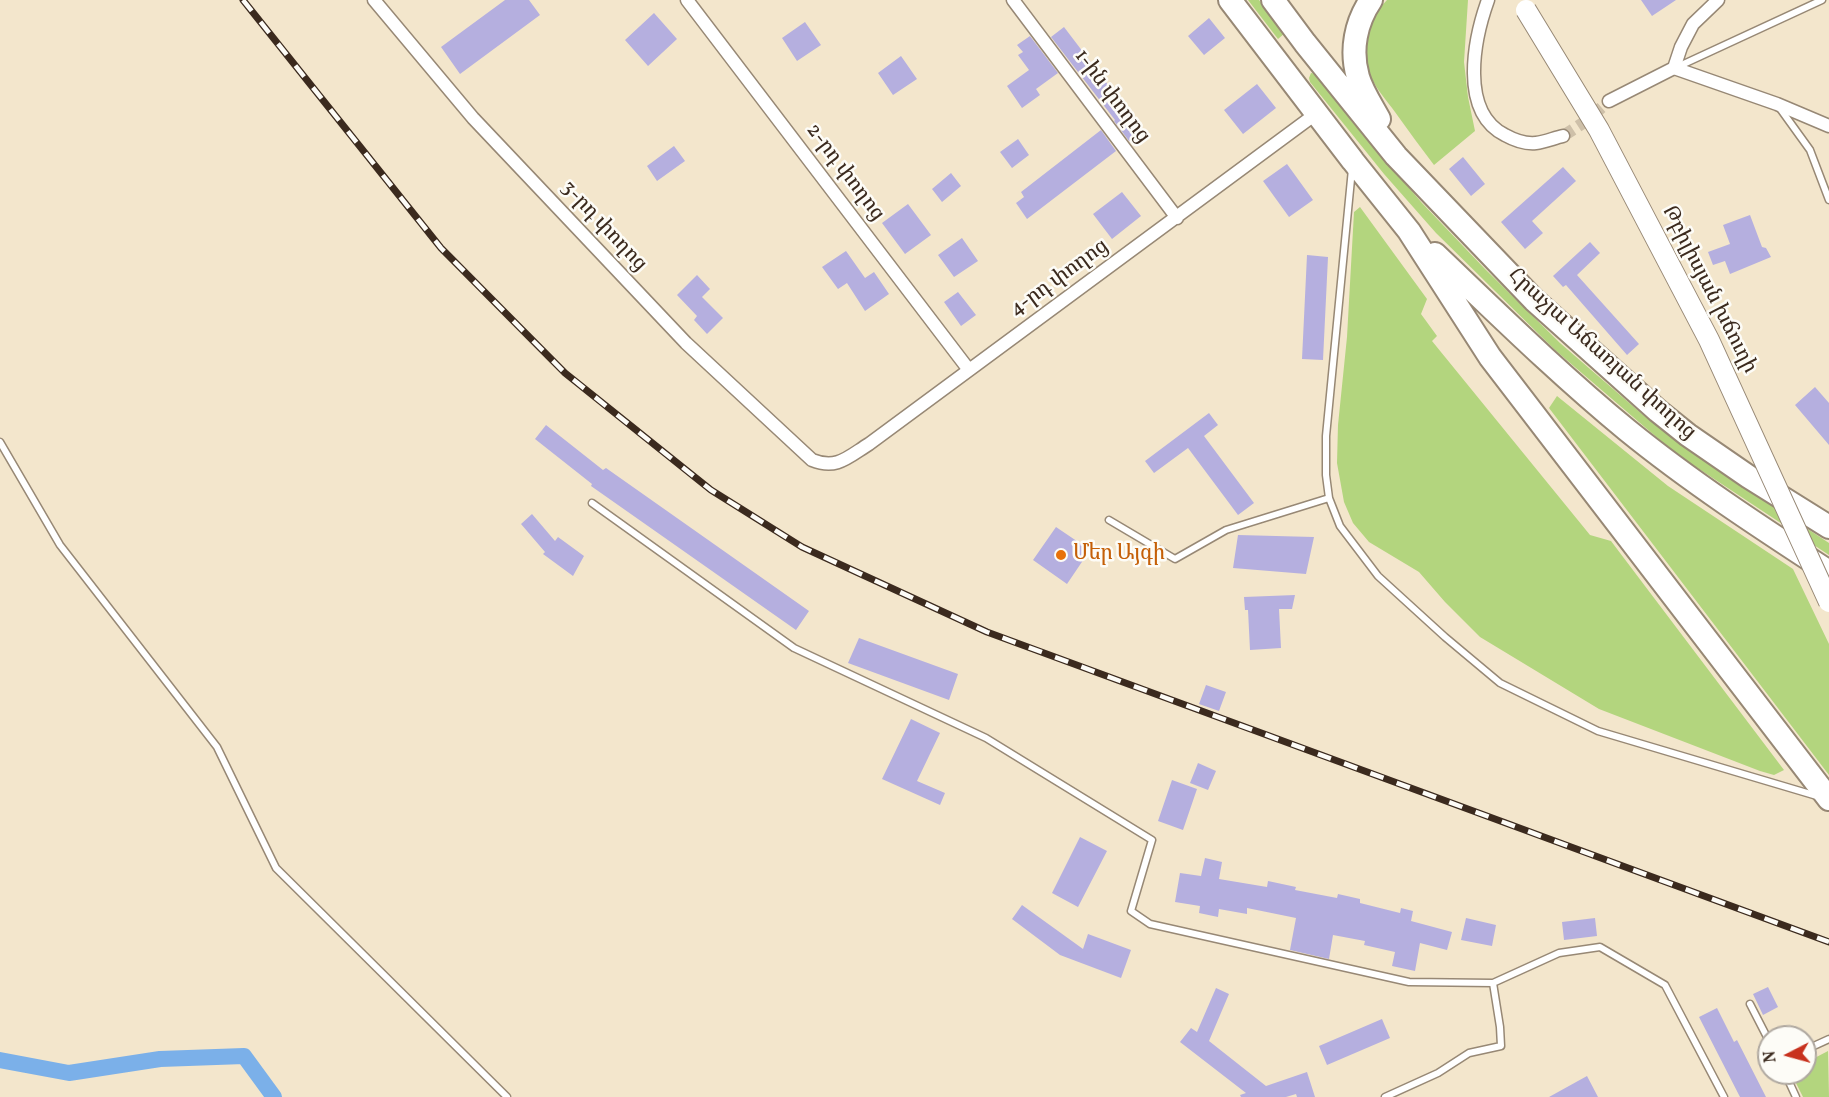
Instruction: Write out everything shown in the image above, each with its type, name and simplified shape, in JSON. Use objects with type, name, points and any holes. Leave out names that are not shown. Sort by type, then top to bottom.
[{"type":"highway","points":[[1230,0],[1409,231],[1490,357],[1829,799]]},
{"type":"highway","points":[[1273,0],[1396,156]]},
{"type":"highway","points":[[1371,0],[1361,14],[1353,45],[1358,76],[1396,156]]},
{"type":"highway","points":[[1278,62],[1289,65],[1299,62],[1304,54],[1305,43]]},
{"type":"highway","name":"Հրաչյա Աճառյան փողոց","points":[[1396,156],[1534,300],[1658,411],[1688,435],[1749,477],[1829,527]]},
{"type":"highway","name":"Հրաչյա Աճառյան փողոց","points":[[1409,231],[1542,356],[1626,429],[1733,510],[1829,572]]},
{"type":"main road","name":"Թբիլիսյան խճուղի","points":[[1526,10],[1599,130],[1709,340],[1829,602]]},
{"type":"street","name":"3-րդ փողոց","points":[[374,0],[473,118],[686,343],[812,460],[822,464]]},
{"type":"street","name":"2-րդ փողոց","points":[[687,0],[969,370]]},
{"type":"street","name":"1-ին փողոց","points":[[1013,0],[1177,218]]},
{"type":"street","points":[[1488,0],[1480,22],[1473,65],[1476,94],[1488,124],[1514,140],[1534,143],[1563,136]]},
{"type":"street","points":[[1609,101],[1674,68],[1681,46],[1693,24],[1719,0]]},
{"type":"street","points":[[1674,68],[1777,104],[1829,126]]},
{"type":"street","name":"4-րդ փողոց","points":[[822,464],[833,465],[869,444],[1317,113]]},
{"type":"lane","points":[[1674,68],[1822,0]]},
{"type":"lane","points":[[1777,104],[1810,150],[1829,200]]},
{"type":"lane","points":[[1353,160],[1326,436],[1326,475],[1329,498],[1340,526],[1378,576],[1444,637],[1500,683],[1598,731],[1829,799]]},
{"type":"lane","points":[[0,442],[60,545],[217,747],[276,868],[507,1097]]},
{"type":"lane","points":[[1109,520],[1175,559],[1226,530],[1329,498]]},
{"type":"lane","points":[[592,503],[794,648],[986,738],[1152,840],[1131,911],[1150,924],[1409,982],[1493,983],[1559,953],[1600,947],[1665,985],[1724,1097]]},
{"type":"lane","points":[[1385,1097],[1438,1073],[1469,1053],[1502,1046],[1493,983]]},
{"type":"lane","points":[[1750,1004],[1761,1025]]},
{"type":"green space","points":[[1248,0],[1259,0],[1285,33],[1278,39]]},
{"type":"green space","points":[[1387,0],[1468,0],[1464,62],[1475,131],[1434,165],[1379,91],[1367,67],[1365,46],[1367,36],[1374,17]]},
{"type":"green space","points":[[1311,73],[1317,74],[1353,123],[1422,203],[1560,343],[1642,414],[1692,453],[1829,543],[1829,555],[1687,461],[1555,350],[1436,233],[1384,174],[1310,82]]},
{"type":"green space","points":[[1360,207],[1427,299],[1421,314],[1437,336],[1432,341],[1590,535],[1611,541],[1784,770],[1774,775],[1760,771],[1599,709],[1480,637],[1419,572],[1369,542],[1353,523],[1344,502],[1337,463],[1354,212]]},
{"type":"green space","points":[[1557,396],[1668,486],[1793,569],[1829,644],[1829,775],[1549,408]]},
{"type":"green space","points":[[1828,1051],[1829,1097],[1803,1097],[1797,1085],[1817,1085],[1817,1057]]},
{"type":"building","points":[[505,0],[529,0],[540,15],[460,74],[441,47]]},
{"type":"building","points":[[1641,0],[1676,0],[1652,16]]},
{"type":"building","points":[[654,13],[677,39],[648,66],[625,40]]},
{"type":"building","points":[[1209,18],[1225,38],[1204,55],[1188,36]]},
{"type":"building","points":[[805,22],[821,45],[797,61],[782,38]]},
{"type":"building","points":[[1064,27],[1144,132],[1132,142],[1051,37]]},
{"type":"building","points":[[1030,36],[1058,73],[1036,89],[1040,95],[1022,108],[1007,86],[1029,70],[1018,55],[1023,52],[1017,45]]},
{"type":"building","points":[[901,56],[917,79],[893,95],[878,73]]},
{"type":"building","points":[[1257,84],[1276,108],[1243,134],[1224,110]]},
{"type":"building","points":[[1101,130],[1116,151],[1027,219],[1016,203],[1024,197],[1021,192]]},
{"type":"building","points":[[1018,139],[1029,155],[1012,168],[1000,152]]},
{"type":"building","points":[[674,146],[685,161],[657,181],[647,166]]},
{"type":"building","points":[[1463,157],[1485,184],[1471,196],[1449,169]]},
{"type":"building","points":[[1287,164],[1313,200],[1289,217],[1263,181]]},
{"type":"building","points":[[1563,167],[1576,181],[1532,221],[1543,233],[1525,249],[1501,222]]},
{"type":"building","points":[[951,173],[961,186],[942,202],[932,189]]},
{"type":"building","points":[[1122,192],[1141,216],[1112,239],[1093,214]]},
{"type":"building","points":[[908,204],[931,235],[905,254],[882,223]]},
{"type":"building","points":[[1750,215],[1762,247],[1766,248],[1771,257],[1730,274],[1725,261],[1713,265],[1708,252],[1730,244],[1723,225]]},
{"type":"building","points":[[962,238],[978,261],[954,277],[938,255]]},
{"type":"building","points":[[1590,242],[1600,253],[1577,275],[1639,344],[1627,355],[1566,285],[1563,287],[1553,276]]},
{"type":"building","points":[[846,251],[865,278],[874,272],[889,294],[865,311],[847,283],[838,289],[822,267]]},
{"type":"building","points":[[1307,255],[1328,257],[1323,360],[1302,359]]},
{"type":"building","points":[[697,275],[710,289],[702,297],[723,318],[707,334],[694,320],[697,316],[677,295]]},
{"type":"building","points":[[958,292],[976,315],[961,326],[944,302]]},
{"type":"building","points":[[1815,387],[1829,403],[1829,445],[1795,405]]},
{"type":"building","points":[[1209,413],[1218,425],[1204,436],[1254,503],[1238,515],[1188,448],[1154,473],[1145,461]]},
{"type":"building","points":[[546,425],[603,470],[606,468],[809,611],[796,630],[591,486],[592,484],[535,439]]},
{"type":"building","points":[[532,514],[555,541],[558,537],[584,556],[573,576],[543,554],[545,552],[521,524]]},
{"type":"building","points":[[1056,527],[1090,550],[1067,584],[1033,560]]},
{"type":"building","points":[[1238,535],[1314,537],[1306,574],[1233,568]]},
{"type":"building","points":[[1295,595],[1292,609],[1279,609],[1281,648],[1250,650],[1248,610],[1245,610],[1244,597]]},
{"type":"building","points":[[859,638],[958,674],[949,700],[848,663]]},
{"type":"building","points":[[1206,685],[1226,692],[1219,711],[1199,704]]},
{"type":"building","points":[[911,719],[940,733],[917,781],[945,793],[940,805],[882,779]]},
{"type":"building","points":[[1198,763],[1216,771],[1208,790],[1190,783]]},
{"type":"building","points":[[1172,780],[1197,789],[1183,830],[1158,821]]},
{"type":"building","points":[[1080,837],[1107,851],[1078,907],[1052,893]]},
{"type":"building","points":[[1205,858],[1222,862],[1219,879],[1267,887],[1268,881],[1296,887],[1295,890],[1337,898],[1338,894],[1360,899],[1360,903],[1400,913],[1401,908],[1413,911],[1411,921],[1452,932],[1447,950],[1420,943],[1415,971],[1392,966],[1395,952],[1364,945],[1365,941],[1333,935],[1329,959],[1290,950],[1296,918],[1247,908],[1247,914],[1219,909],[1218,917],[1199,913],[1200,906],[1175,902],[1180,873],[1201,876]]},
{"type":"building","points":[[1022,905],[1083,949],[1088,934],[1131,950],[1121,978],[1060,955],[1012,919]]},
{"type":"building","points":[[1466,918],[1496,925],[1492,946],[1461,940]]},
{"type":"building","points":[[1595,918],[1597,936],[1564,940],[1562,922]]},
{"type":"building","points":[[1768,987],[1778,1007],[1763,1015],[1753,994]]},
{"type":"building","points":[[1216,988],[1229,994],[1209,1041],[1266,1086],[1307,1072],[1315,1097],[1297,1097],[1296,1094],[1286,1097],[1241,1097],[1240,1095],[1246,1093],[1180,1042],[1191,1028],[1197,1032]]},
{"type":"building","points":[[1717,1008],[1734,1042],[1737,1040],[1757,1079],[1757,1085],[1760,1085],[1766,1097],[1740,1097],[1699,1017]]},
{"type":"building","points":[[1382,1019],[1390,1038],[1327,1065],[1319,1046]]},
{"type":"building","points":[[1587,1076],[1598,1097],[1549,1097]]},
{"type":"waterway","points":[[0,1060],[69,1073],[160,1059],[244,1056],[274,1097]]},
{"type":"tunnel","points":[[1563,136],[1586,121],[1609,101]]},
{"type":"railway","points":[[243,0],[441,248],[565,373],[711,490],[802,547],[987,632],[1829,942]]},
{"type":"place","name":"Մեր Այգի","points":[[1061,555]]}]
